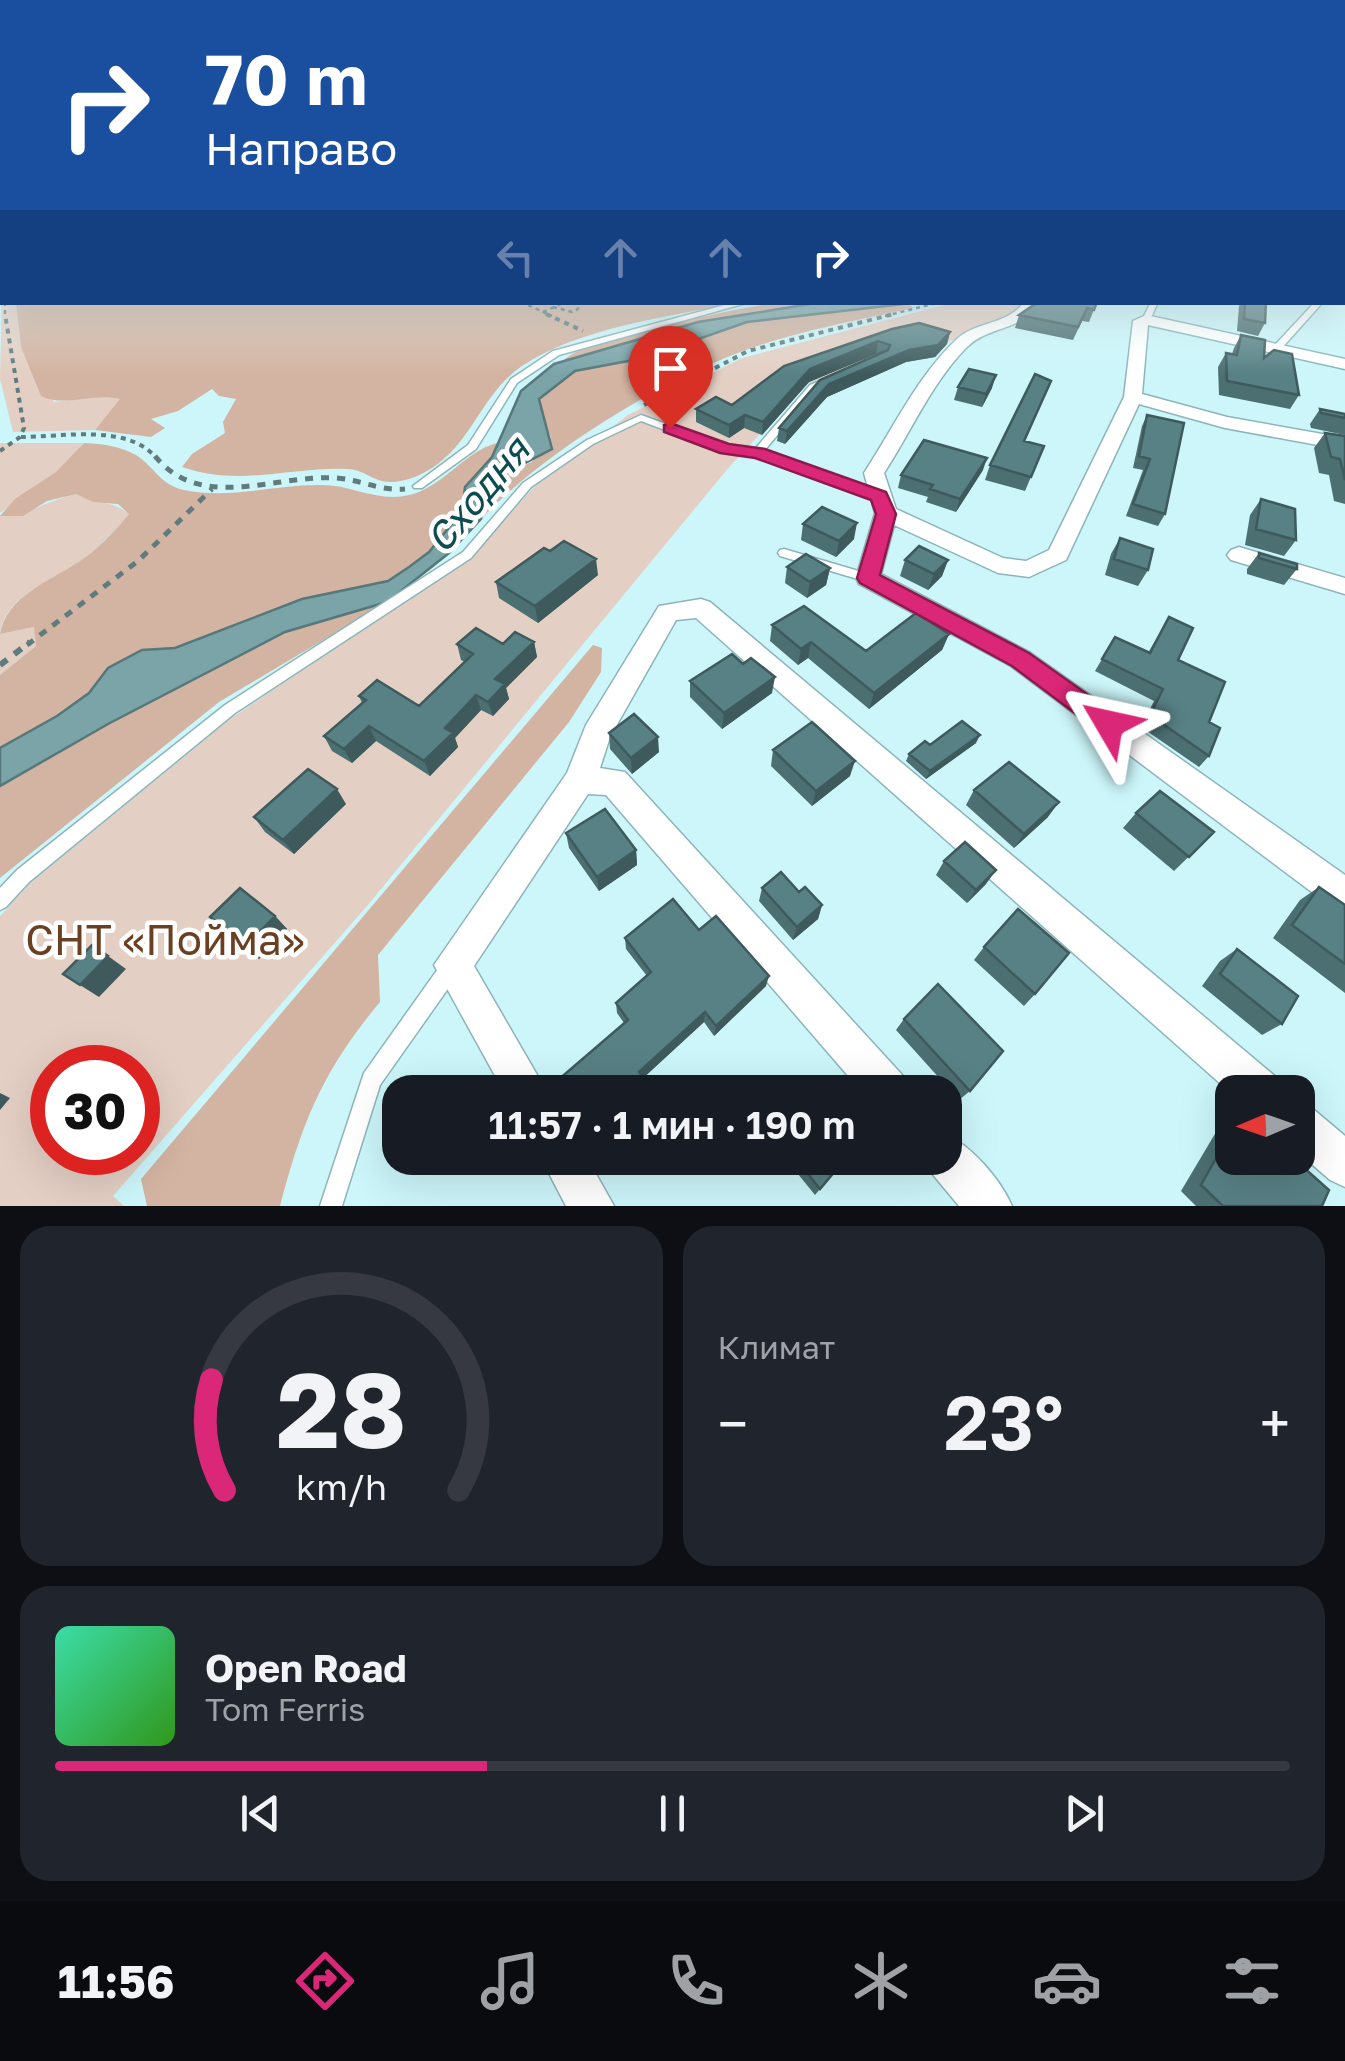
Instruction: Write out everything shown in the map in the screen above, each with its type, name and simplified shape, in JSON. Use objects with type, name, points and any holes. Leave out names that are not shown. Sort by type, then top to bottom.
[{"type":"street","points":[[1031,305],[1012,321],[963,341],[874,473],[883,505],[868,578],[1020,660],[1345,896]]},
{"type":"street","points":[[883,505],[998,565],[1030,569],[1058,555],[1132,397],[1139,324],[1146,320],[1345,364]]},
{"type":"street","points":[[1132,397],[1225,422],[1345,444]]},
{"type":"street","points":[[1240,555],[1345,586]]},
{"type":"street","points":[[516,1075],[453,965],[580,780],[596,734],[668,612],[701,608],[1241,1075]]},
{"type":"street","points":[[580,780],[614,782],[874,1075]]},
{"type":"street","points":[[1315,1139],[1345,1165]]},
{"type":"street","points":[[573,1175],[591,1206]]},
{"type":"street","points":[[962,1175],[989,1206]]},
{"type":"lane","points":[[418,486],[472,447],[514,381],[556,353],[735,305]]},
{"type":"lane","points":[[1146,320],[1154,305]]},
{"type":"lane","points":[[1277,348],[1317,305]]},
{"type":"lane","points":[[758,452],[812,387],[846,373]]},
{"type":"lane","points":[[0,901],[24,876],[230,709],[467,555],[527,485],[590,442],[642,418],[726,449],[758,452],[883,505]]},
{"type":"lane","points":[[784,553],[868,578]]},
{"type":"lane","points":[[330,1206],[371,1080],[453,965]]},
{"type":"path","points":[[0,451],[20,436],[27,424],[26,404],[7,348],[5,305]]},
{"type":"path","points":[[528,305],[599,340]]},
{"type":"path","points":[[543,312],[558,305]]},
{"type":"path","points":[[554,307],[572,312],[578,305]]},
{"type":"path","points":[[642,418],[644,404],[748,351],[929,305]]},
{"type":"path","points":[[20,436],[118,436],[145,443],[172,477],[212,488],[339,478],[382,491],[418,486]]},
{"type":"path","points":[[0,666],[140,561],[186,520],[212,488]]},
{"type":"green space","points":[[1,305],[16,305],[21,347],[54,402],[105,395],[121,399],[95,430],[13,432],[0,379]]},
{"type":"green space","name":"СНТ «Пойма»","points":[[944,305],[1026,305],[958,339],[879,356],[807,384],[730,466],[367,906],[160,1142],[160,1045],[30,1045],[30,1175],[131,1175],[113,1196],[124,1206],[0,1206],[0,916],[28,885],[230,719],[471,556],[534,487],[628,415],[742,358]]},
{"type":"green space","points":[[0,443],[84,443],[57,472],[0,513]]},
{"type":"green space","points":[[76,494],[129,514],[85,558],[21,598],[4,619],[0,632],[0,516]]},
{"type":"green space","points":[[35,627],[36,646],[0,675],[0,634]]},
{"type":"shaded area","points":[[16,305],[724,305],[597,333],[545,353],[522,366],[498,388],[461,440],[439,463],[416,477],[390,482],[347,469],[244,476],[182,467],[192,454],[225,433],[223,422],[236,399],[219,396],[212,389],[178,411],[151,419],[165,428],[151,437],[95,430],[120,399],[59,401],[41,396],[21,347]]},
{"type":"shaded area","points":[[761,305],[810,305],[698,322],[563,361],[599,343]]},
{"type":"shaded area","points":[[890,305],[914,308],[764,344],[674,381],[568,445],[481,519],[486,495],[508,472],[532,462],[551,437],[540,418],[539,399],[575,371],[644,358],[747,322]]},
{"type":"shaded area","points":[[84,443],[130,452],[163,480],[184,490],[236,493],[322,485],[389,497],[425,489],[475,453],[497,443],[492,457],[465,487],[462,511],[429,552],[388,581],[302,599],[175,648],[141,651],[108,668],[89,693],[57,716],[0,748],[0,675],[36,646],[34,627],[0,634],[4,621],[30,591],[91,553],[129,514],[118,504],[93,502],[76,494],[47,501],[23,516],[0,516],[15,499],[56,472]]},
{"type":"shaded area","points":[[387,602],[219,702],[0,878],[0,786],[108,724],[285,632]]},
{"type":"shaded area","points":[[593,645],[602,648],[601,672],[569,722],[378,955],[380,1002],[343,1051],[317,1098],[280,1206],[147,1206],[141,1179],[144,1175],[160,1175],[160,1157]]},
{"type":"water","name":"Сходня","points":[[804,305],[895,305],[747,322],[644,358],[575,371],[539,399],[552,449],[508,472],[486,495],[481,519],[449,553],[387,602],[285,632],[108,724],[0,786],[0,748],[89,693],[108,668],[142,650],[175,648],[302,599],[388,581],[429,552],[462,511],[465,487],[492,457],[521,391],[554,364],[698,322]]},
{"type":"building","points":[[1034,305],[1096,305],[1094,310],[1087,308],[1078,327],[1019,315]]},
{"type":"building","points":[[1245,305],[1266,305],[1265,323],[1244,319]]},
{"type":"building","points":[[919,323],[950,332],[938,345],[909,350],[829,384],[787,431],[779,428],[820,380],[888,350],[890,345],[878,341],[810,369],[763,422],[745,415],[729,425],[696,409],[716,397],[732,405],[784,366]]},
{"type":"building","points":[[1241,335],[1265,340],[1264,358],[1274,350],[1292,354],[1299,395],[1227,381],[1226,353],[1237,355]]},
{"type":"building","points":[[969,369],[996,375],[986,394],[958,387]]},
{"type":"building","points":[[1035,374],[1051,381],[1024,441],[1044,446],[1031,477],[990,465]]},
{"type":"building","points":[[1320,409],[1345,414],[1345,418],[1321,413]]},
{"type":"building","points":[[1147,415],[1184,423],[1165,514],[1133,504],[1150,459],[1139,456]]},
{"type":"building","points":[[1325,433],[1345,436],[1345,480],[1340,459],[1331,457]]},
{"type":"building","points":[[924,440],[987,458],[960,499],[901,475]]},
{"type":"building","points":[[1261,499],[1295,509],[1296,540],[1256,529]]},
{"type":"building","points":[[822,507],[857,523],[839,541],[803,524]]},
{"type":"building","points":[[1120,538],[1153,549],[1148,570],[1114,559]]},
{"type":"building","points":[[564,541],[596,559],[535,606],[496,582],[544,548],[550,551]]},
{"type":"building","points":[[919,546],[948,560],[934,574],[905,560]]},
{"type":"building","points":[[1259,553],[1297,564],[1297,569],[1259,558]]},
{"type":"building","points":[[806,554],[830,568],[810,582],[787,567]]},
{"type":"building","points":[[804,606],[866,651],[916,613],[949,634],[874,693],[811,642],[801,649],[772,625]]},
{"type":"building","points":[[1169,617],[1193,628],[1178,660],[1225,682],[1209,722],[1220,728],[1209,756],[1150,715],[1163,689],[1102,659],[1115,637],[1150,653]]},
{"type":"building","points":[[476,628],[503,644],[515,632],[534,642],[495,679],[505,684],[488,702],[476,695],[445,728],[453,733],[424,761],[369,726],[344,749],[324,736],[366,700],[359,696],[377,680],[419,706],[473,654],[457,644]]},
{"type":"building","points":[[732,654],[743,664],[751,658],[775,677],[724,713],[690,681]]},
{"type":"building","points":[[634,714],[658,737],[631,758],[609,733]]},
{"type":"building","points":[[962,721],[980,735],[930,771],[909,754],[925,741],[930,745]]},
{"type":"building","points":[[812,722],[855,761],[816,791],[773,750]]},
{"type":"building","points":[[1009,762],[1059,802],[1024,834],[974,790]]},
{"type":"building","points":[[308,769],[337,789],[283,840],[254,817]]},
{"type":"building","points":[[1160,791],[1214,832],[1189,857],[1136,813]]},
{"type":"building","points":[[605,809],[636,850],[597,877],[566,833]]},
{"type":"building","points":[[965,842],[996,870],[976,890],[944,861]]},
{"type":"building","points":[[781,872],[799,892],[805,887],[822,905],[797,927],[762,888]]},
{"type":"building","points":[[1319,887],[1345,905],[1345,964],[1292,925]]},
{"type":"building","points":[[240,888],[275,916],[246,946],[210,917]]},
{"type":"building","points":[[673,899],[699,930],[716,916],[769,976],[716,1026],[705,1012],[639,1072],[641,1075],[564,1075],[628,1020],[616,1003],[651,972],[625,938]]},
{"type":"building","points":[[1018,909],[1069,953],[1035,994],[984,947]]},
{"type":"building","points":[[92,945],[108,956],[80,985],[63,974]]},
{"type":"building","points":[[1237,949],[1298,996],[1282,1024],[1220,974]]},
{"type":"building","points":[[938,984],[1003,1051],[970,1091],[962,1082],[962,1075],[955,1075],[904,1019]]},
{"type":"building","points":[[1215,1160],[1215,1175],[1312,1175],[1329,1190],[1322,1206],[1223,1206],[1201,1185]]},
{"type":"building","points":[[809,1175],[832,1175],[820,1189]]},
{"type":"route","points":[[670,428],[726,449],[758,452],[879,496],[886,514],[868,578],[1020,660],[1109,724]]}]
